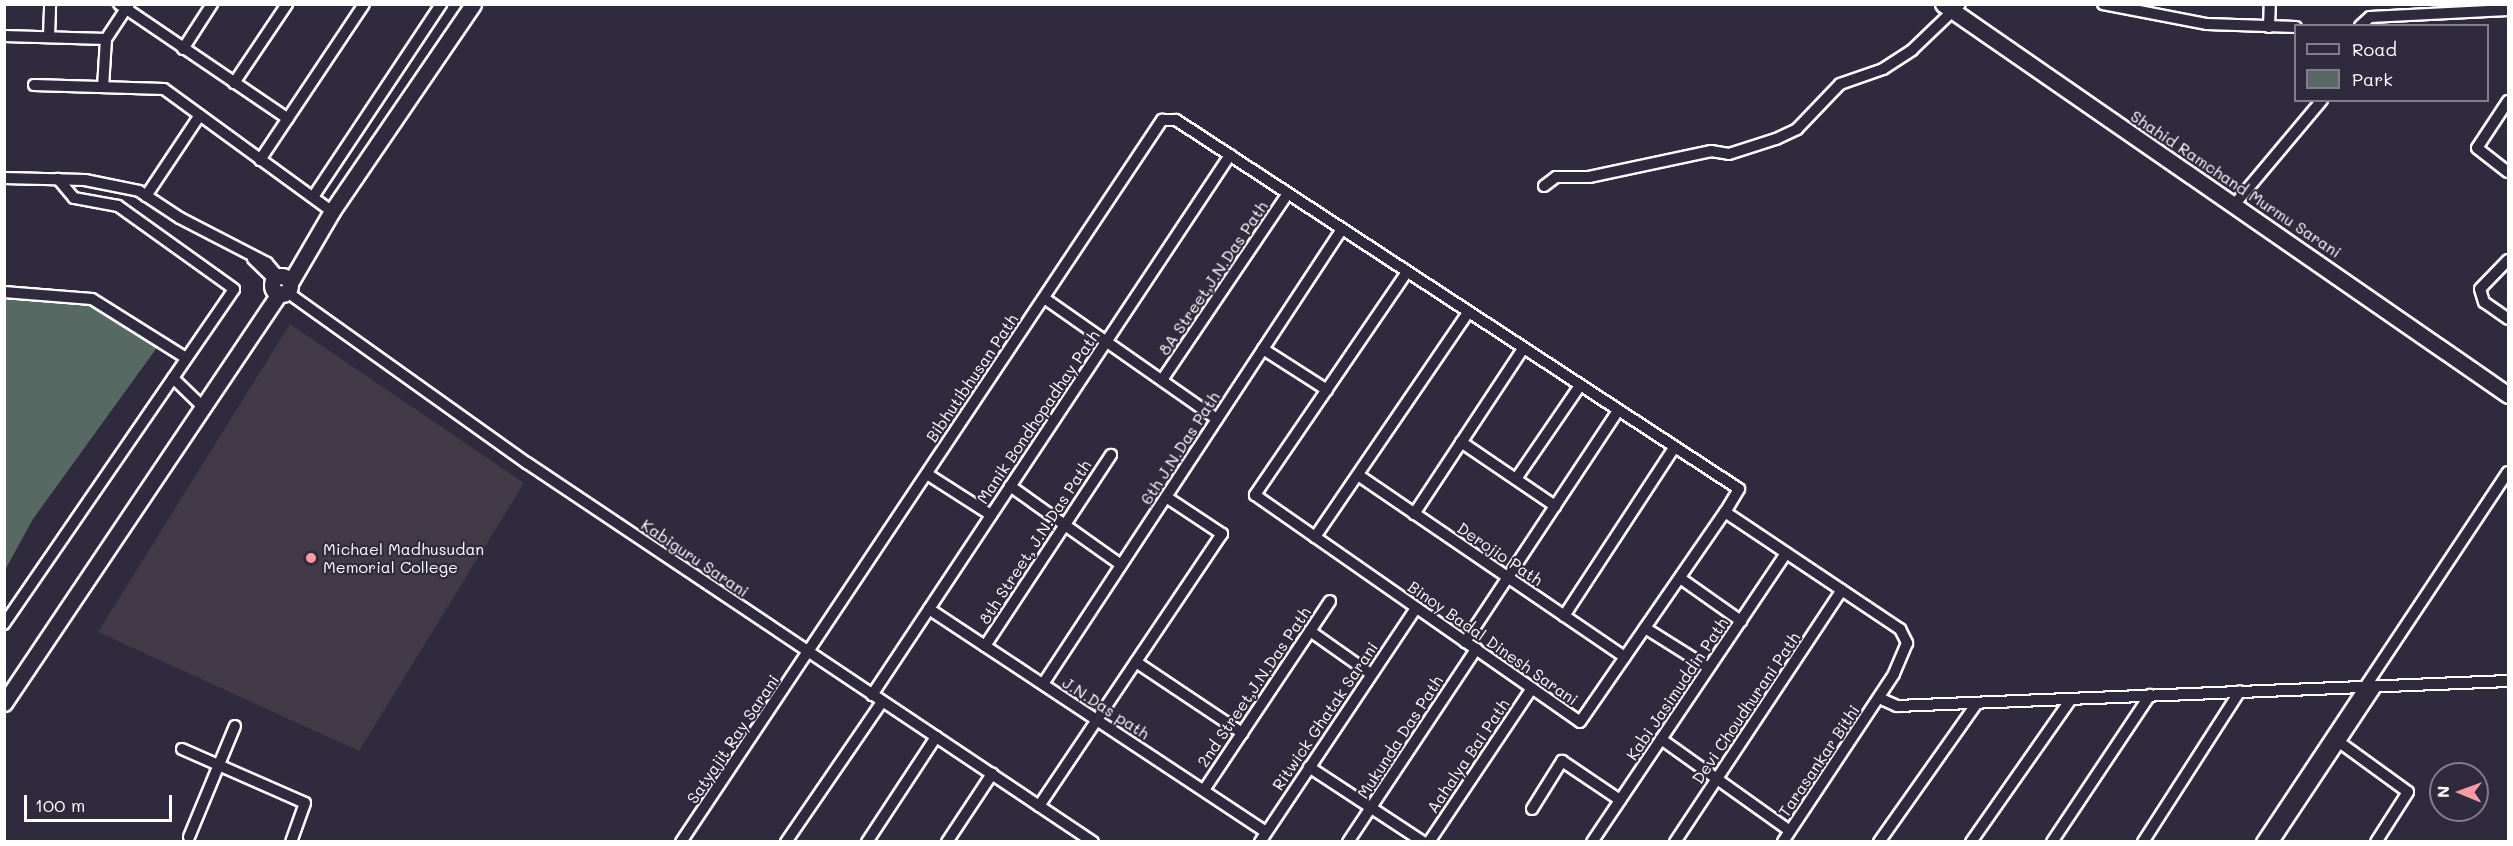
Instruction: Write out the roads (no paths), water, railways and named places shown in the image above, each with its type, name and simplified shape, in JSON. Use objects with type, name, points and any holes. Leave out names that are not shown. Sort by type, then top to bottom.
[{"type":"street","points":[[49,37],[50,4]]},
{"type":"street","points":[[183,50],[212,4]]},
{"type":"street","points":[[234,83],[287,4]]},
{"type":"street","points":[[260,159],[364,4]]},
{"type":"street","points":[[313,197],[441,4]]},
{"type":"street","points":[[4,703],[204,408],[327,208],[464,4]]},
{"type":"street","points":[[282,284],[472,4]]},
{"type":"street","points":[[2103,4],[2207,24],[2294,27]]},
{"type":"street","points":[[2269,27],[2270,4]]},
{"type":"street","points":[[2370,4],[2370,17]]},
{"type":"street","points":[[103,87],[106,39],[115,25],[122,6],[183,50],[288,119]]},
{"type":"street","points":[[1544,186],[1556,177],[1589,177],[1711,151],[1729,154],[1776,139],[1797,129],[1840,84],[1900,59],[1952,7]]},
{"type":"street","name":"Shahid Ramchand Murmu Sarani","points":[[1952,7],[2508,395]]},
{"type":"street","points":[[2362,24],[2370,17],[2508,10]]},
{"type":"street","points":[[4,36],[106,39]]},
{"type":"street","points":[[34,85],[164,90],[327,208]]},
{"type":"street","points":[[2508,101],[2477,148],[2508,172]]},
{"type":"street","points":[[2234,205],[2320,102]]},
{"type":"street","points":[[146,196],[200,115]]},
{"type":"street","name":"Bibhutibhusan Path","points":[[809,654],[1162,120],[1176,120],[1230,155]]},
{"type":"street","points":[[1230,155],[1674,448],[1564,616]]},
{"type":"street","name":"Manik Bondhopadhay Path","points":[[872,695],[1230,155]]},
{"type":"street","name":"Kabiguru Sarani","points":[[4,178],[58,179],[118,184],[146,196],[253,258],[306,307],[809,654],[1093,842]]},
{"type":"street","points":[[6,619],[234,289],[118,206],[74,198],[58,179]]},
{"type":"street","name":"8A Street,J.N.Das Path","points":[[1162,380],[1288,194]]},
{"type":"street","name":"6th J.N.Das Path","points":[[1043,684],[1342,229]]},
{"type":"street","points":[[2508,260],[2480,289],[2484,302],[2508,319]]},
{"type":"street","name":"Binoy Badal Dinesh Sarani","points":[[1407,272],[1255,495],[1580,722],[1739,489],[1674,448]]},
{"type":"street","points":[[4,292],[92,299],[186,358]]},
{"type":"street","points":[[1044,298],[1217,419]]},
{"type":"street","points":[[1315,537],[1468,313]]},
{"type":"street","points":[[1263,349],[1327,390]]},
{"type":"street","points":[[1414,514],[1523,349]]},
{"type":"street","points":[[173,378],[204,408]]},
{"type":"street","points":[[1516,479],[1579,387]]},
{"type":"street","points":[[1465,642],[1617,412]]},
{"type":"street","points":[[1461,442],[1555,506]]},
{"type":"street","name":"8th Street, J.N.Das Path","points":[[985,646],[1111,454]]},
{"type":"street","points":[[2273,842],[2335,740],[2364,687],[2508,471]]},
{"type":"street","points":[[927,474],[991,515]]},
{"type":"street","name":"Derojio Path","points":[[1358,476],[1625,657]]},
{"type":"street","points":[[1010,486],[1121,565]]},
{"type":"street","points":[[1039,806],[1222,534],[1166,497]]},
{"type":"street","points":[[1725,512],[1900,629],[1907,643],[1880,698],[1897,706],[2508,681]]},
{"type":"street","name":"Kabi Jasimuddin Path","points":[[1592,842],[1786,553]]},
{"type":"street","points":[[1680,578],[1741,621]]},
{"type":"street","name":"Devi Choudhurani Path","points":[[1674,842],[1842,590]]},
{"type":"street","name":"2nd Street,J.N.Das Path","points":[[1203,790],[1330,601]]},
{"type":"street","name":"Ritwick Ghatak Sarani","points":[[1260,842],[1416,608]]},
{"type":"street","name":"J.N.Das path","points":[[929,609],[1266,832]]},
{"type":"street","points":[[1645,628],[1709,668]]},
{"type":"street","points":[[1310,631],[1371,674]]},
{"type":"street","name":"Mukunda Das Path","points":[[1348,842],[1476,649]]},
{"type":"street","name":"Satyajit Ray Sarani","points":[[684,840],[809,654]]},
{"type":"street","points":[[1136,662],[1242,733]]},
{"type":"street","points":[[2262,842],[2376,687]]},
{"type":"street","name":"Aahalya Bai Path","points":[[1429,842],[1532,688]]},
{"type":"street","points":[[2143,842],[2240,692]]},
{"type":"street","points":[[2052,842],[2150,695]]},
{"type":"street","name":"Tarasankar Bithi","points":[[1783,842],[1880,698]]},
{"type":"street","points":[[1971,842],[2072,699]]},
{"type":"street","points":[[786,842],[882,702]]},
{"type":"street","points":[[1879,842],[1977,703]]},
{"type":"street","points":[[189,837],[235,726]]},
{"type":"street","points":[[867,842],[936,737]]},
{"type":"street","points":[[1661,739],[1790,831]]},
{"type":"street","points":[[2335,740],[2409,792],[2376,842]]},
{"type":"street","points":[[182,749],[305,803],[291,842]]},
{"type":"street","points":[[1532,809],[1562,761],[1620,800]]},
{"type":"street","points":[[1309,767],[1423,842]]},
{"type":"street","points":[[947,842],[992,774]]},
{"type":"place","name":"Michael Madhusudan Memorial College","points":[[311,558]]}]
